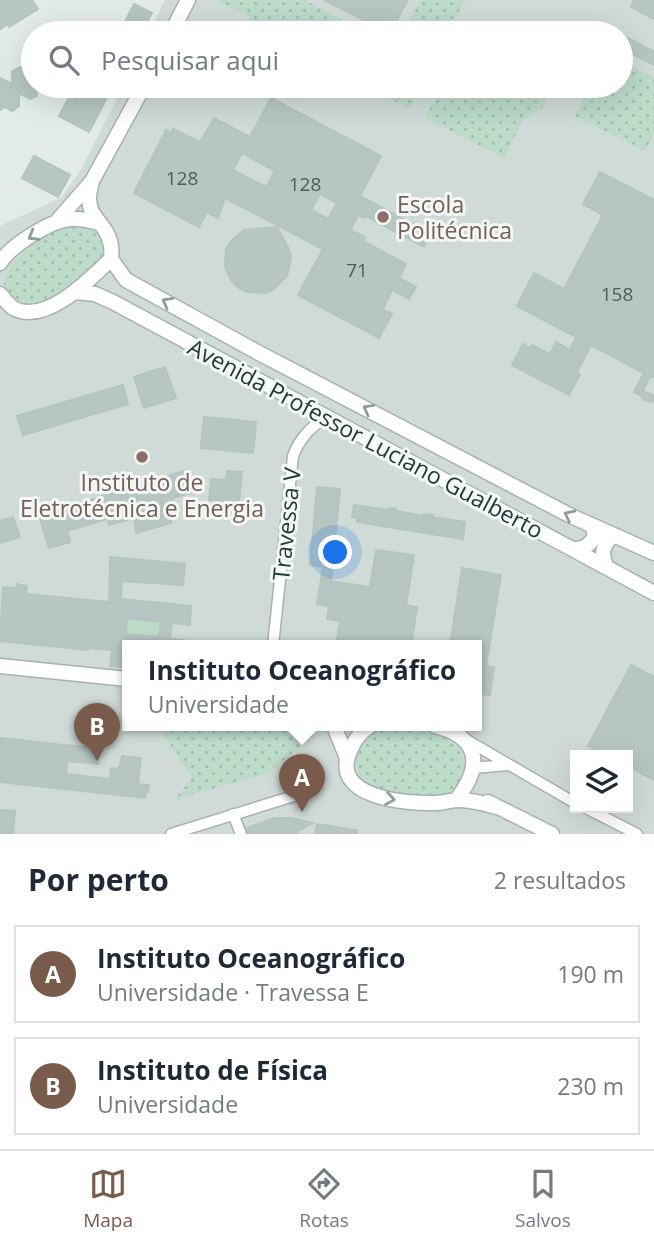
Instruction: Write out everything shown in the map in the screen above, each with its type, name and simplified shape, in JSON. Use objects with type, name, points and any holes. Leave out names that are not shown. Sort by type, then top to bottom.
[{"type":"street","points":[[177,21],[188,0]]},
{"type":"street","points":[[0,262],[9,251],[57,221],[92,181],[137,98]]},
{"type":"street","points":[[0,294],[6,308],[26,313],[38,312],[74,292],[111,259],[113,245],[110,236],[89,200],[92,181]]},
{"type":"street","points":[[57,221],[71,219],[100,223]]},
{"type":"street","name":"Avenida Professor Luciano Gualberto","points":[[111,259],[126,280],[259,353],[592,526],[654,553]]},
{"type":"street","name":"Avenida Professor Luciano Gualberto","points":[[74,292],[95,294],[113,302],[654,593]]},
{"type":"street","name":"Travessa V","points":[[274,640],[293,456],[305,433],[326,416]]},
{"type":"street","points":[[572,549],[582,549],[590,544],[595,534],[592,526]]},
{"type":"street","points":[[607,568],[603,549],[610,538],[615,537]]},
{"type":"street","points":[[0,666],[122,678]]},
{"type":"street","points":[[336,731],[347,758],[352,782],[381,798],[419,803],[475,801],[496,807]]},
{"type":"street","points":[[347,758],[364,731]]},
{"type":"street","points":[[450,731],[570,800]]},
{"type":"street","points":[[456,800],[469,784],[473,768],[473,755],[465,739]]},
{"type":"street","points":[[473,768],[508,765]]},
{"type":"street","points":[[469,784],[475,794],[496,807],[552,834]]},
{"type":"street","points":[[170,834],[297,795]]},
{"type":"street","points":[[596,813],[637,834]]},
{"type":"street","points":[[233,814],[241,834]]},
{"type":"shaded area","points":[[165,0],[654,0],[654,834],[0,834],[0,226],[62,197],[82,168],[117,98],[633,98],[633,21],[155,21]]},
{"type":"green space","points":[[216,0],[305,0],[344,21],[252,21],[249,16]]},
{"type":"green space","points":[[420,0],[465,0],[454,21],[409,21]]},
{"type":"green space","points":[[633,67],[654,78],[654,133],[645,151],[574,116],[584,98],[633,98]]},
{"type":"green space","points":[[389,98],[416,98],[408,108]]},
{"type":"green space","points":[[436,98],[547,99],[542,109],[523,120],[504,158],[425,118]]},
{"type":"green space","points":[[64,224],[90,226],[103,246],[99,262],[84,276],[48,300],[35,306],[20,306],[4,291],[9,270],[25,251]]},
{"type":"green space","points":[[127,618],[161,621],[159,637],[126,634]]},
{"type":"green space","points":[[161,731],[312,731],[313,736],[267,774],[175,799],[192,778]]},
{"type":"green space","points":[[416,731],[441,737],[452,743],[460,751],[464,762],[459,785],[449,794],[440,796],[422,797],[376,791],[362,779],[356,761],[361,742],[370,733]]},
{"type":"building","points":[[0,0],[32,0],[38,9],[9,27],[8,24],[0,29]]},
{"type":"building","points":[[324,0],[408,0],[397,21],[366,21]]},
{"type":"building","points":[[634,0],[654,0],[654,19],[631,7]]},
{"type":"building","points":[[134,4],[152,13],[148,21],[125,21]]},
{"type":"building","points":[[633,41],[654,52],[654,65],[633,54]]},
{"type":"building","points":[[21,68],[19,106],[12,111],[5,107],[0,110],[0,78],[12,84],[12,71]]},
{"type":"building","points":[[68,98],[81,101],[83,98],[107,98],[89,132],[59,116]]},
{"type":"building","points":[[271,98],[381,156],[360,196],[431,234],[424,247],[366,216],[365,218],[358,215],[350,230],[365,237],[363,241],[406,264],[399,278],[416,287],[409,299],[392,290],[383,309],[392,314],[379,338],[298,295],[323,249],[225,198],[218,218],[207,212],[199,227],[134,193],[166,130],[171,133],[173,129],[200,142],[214,118],[250,137]],"holes":[[[242,153],[275,171],[266,187],[233,170]],[[320,194],[337,203],[328,219],[311,210]]]},
{"type":"building","points":[[34,156],[70,175],[58,197],[22,178]]},
{"type":"building","points":[[600,172],[654,200],[654,378],[650,376],[643,391],[654,396],[654,402],[644,400],[634,392],[644,373],[591,345],[569,395],[512,365],[523,344],[530,348],[532,345],[550,354],[556,342],[570,350],[576,337],[517,306],[534,273],[564,289],[603,215],[583,204]]},
{"type":"building","points":[[277,227],[291,258],[287,276],[266,293],[247,292],[239,288],[232,282],[225,267],[226,249],[244,230]]},
{"type":"building","points":[[165,367],[176,398],[144,408],[134,377]]},
{"type":"building","points":[[123,385],[128,404],[23,435],[17,416]]},
{"type":"building","points":[[204,417],[256,422],[253,453],[201,448]]},
{"type":"building","points":[[187,470],[189,478],[194,477],[196,483],[192,485],[194,492],[173,498],[175,518],[171,519],[171,523],[136,533],[134,518],[109,525],[107,519],[67,531],[70,542],[49,548],[39,516]]},
{"type":"building","points":[[227,471],[242,472],[239,503],[209,500],[211,479],[226,480]]},
{"type":"building","points":[[317,487],[340,489],[331,581],[370,587],[376,550],[414,555],[406,605],[417,607],[412,640],[337,640],[340,621],[327,619],[329,606],[317,604],[323,567],[310,565]]},
{"type":"building","points":[[354,505],[396,509],[465,522],[463,539],[357,522],[357,518],[352,517]]},
{"type":"building","points":[[13,517],[20,537],[0,543],[0,521]]},
{"type":"building","points":[[110,557],[185,564],[183,585],[122,581],[121,599],[191,606],[190,625],[172,623],[170,639],[180,640],[122,640],[122,667],[110,666],[112,650],[0,641],[3,587],[17,588],[17,584],[27,586],[26,594],[109,602]],"holes":[[[127,618],[161,622],[159,637],[126,634]]]},
{"type":"building","points":[[462,568],[501,575],[486,666],[494,667],[490,695],[482,694],[482,640],[451,640]]},
{"type":"building","points":[[631,665],[654,677],[654,780],[633,769],[633,750],[596,750],[588,746]]},
{"type":"building","points":[[0,738],[100,749],[98,764],[67,761],[66,774],[110,779],[111,768],[119,769],[122,756],[141,758],[138,784],[149,785],[148,792],[145,798],[0,782]]},
{"type":"building","points":[[0,810],[15,811],[13,834],[0,834]]},
{"type":"building","points":[[275,818],[313,823],[298,831],[298,834],[249,834],[247,828]]},
{"type":"building","points":[[317,824],[357,830],[357,834],[315,834]]},
{"type":"place","name":"Escola Politécnica","points":[[383,217]]},
{"type":"place","name":"Instituto de Eletrotécnica e Energia","points":[[142,457]]},
{"type":"place","name":"Instituto de Física","points":[[97,761]]},
{"type":"place","name":"Instituto Oceanográfico","points":[[302,812]]}]
